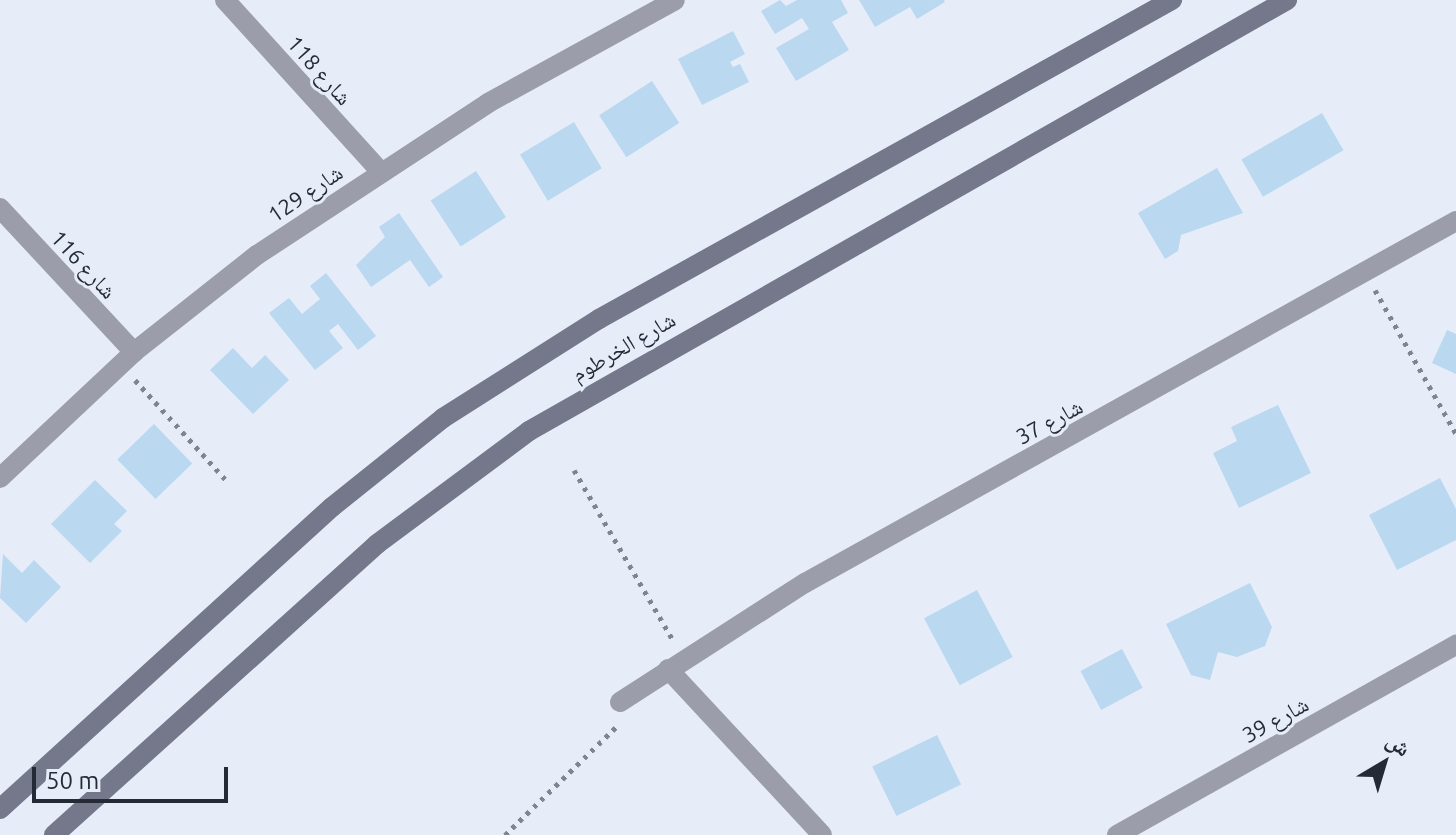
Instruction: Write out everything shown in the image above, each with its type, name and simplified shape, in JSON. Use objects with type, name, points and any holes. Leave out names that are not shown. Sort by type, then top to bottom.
[{"type":"main road","name":"شارع الخرطوم","points":[[0,809],[332,507],[455,410],[599,319],[1172,0]]},
{"type":"main road","name":"شارع الخرطوم","points":[[54,835],[377,544],[529,431],[1287,0]]},
{"type":"street","name":"شارع 118","points":[[225,0],[380,171]]},
{"type":"street","name":"شارع 129","points":[[0,478],[127,359],[257,255],[380,171],[647,6],[675,0]]},
{"type":"street","name":"شارع 116","points":[[0,208],[127,359]]},
{"type":"street","name":"شارع 37","points":[[617,710],[676,664],[881,539],[1456,221]]},
{"type":"street","name":"شارع 39","points":[[1117,835],[1456,645]]},
{"type":"street","points":[[676,664],[822,835]]},
{"type":"path","points":[[1365,272],[1456,434]]},
{"type":"path","points":[[127,359],[227,481]]},
{"type":"path","points":[[574,470],[676,664]]},
{"type":"path","points":[[505,835],[620,726],[617,710]]},
{"type":"building","points":[[780,0],[786,6],[797,0],[841,0],[848,13],[832,22],[849,50],[796,81],[776,48],[809,29],[802,18],[775,34],[761,11]]},
{"type":"building","points":[[859,0],[945,2],[917,19],[910,7],[875,27]]},
{"type":"building","points":[[733,31],[745,54],[730,62],[733,67],[740,64],[749,82],[702,105],[678,59]]},
{"type":"building","points":[[652,81],[679,123],[626,157],[599,115]]},
{"type":"building","points":[[1322,113],[1344,150],[1263,197],[1241,160]]},
{"type":"building","points":[[574,122],[602,168],[548,201],[520,154]]},
{"type":"building","points":[[1217,168],[1243,213],[1181,235],[1178,251],[1165,259],[1138,213]]},
{"type":"building","points":[[476,171],[506,217],[461,247],[431,200]]},
{"type":"building","points":[[399,213],[443,277],[429,287],[410,260],[371,287],[356,265],[385,237],[379,227]]},
{"type":"building","points":[[326,273],[376,336],[358,350],[338,324],[329,331],[343,348],[315,370],[269,313],[289,298],[302,314],[320,299],[310,286]]},
{"type":"building","points":[[1447,330],[1456,334],[1456,374],[1432,363]]},
{"type":"building","points":[[233,348],[252,368],[265,355],[289,380],[253,414],[210,370]]},
{"type":"building","points":[[1278,405],[1311,473],[1239,508],[1213,453],[1237,441],[1231,427]]},
{"type":"building","points":[[154,424],[192,464],[156,499],[117,459]]},
{"type":"building","points":[[1440,478],[1456,509],[1456,540],[1397,570],[1369,515]]},
{"type":"building","points":[[95,480],[127,511],[114,524],[122,531],[90,563],[51,524]]},
{"type":"building","points":[[3,554],[22,573],[34,560],[61,587],[26,623],[0,598]]},
{"type":"building","points":[[1250,583],[1272,627],[1265,646],[1237,657],[1218,652],[1210,680],[1191,675],[1166,624]]},
{"type":"building","points":[[977,590],[1013,657],[960,685],[924,618]]},
{"type":"building","points":[[1122,649],[1143,688],[1101,710],[1081,671]]},
{"type":"building","points":[[937,735],[961,784],[896,816],[872,767]]}]
